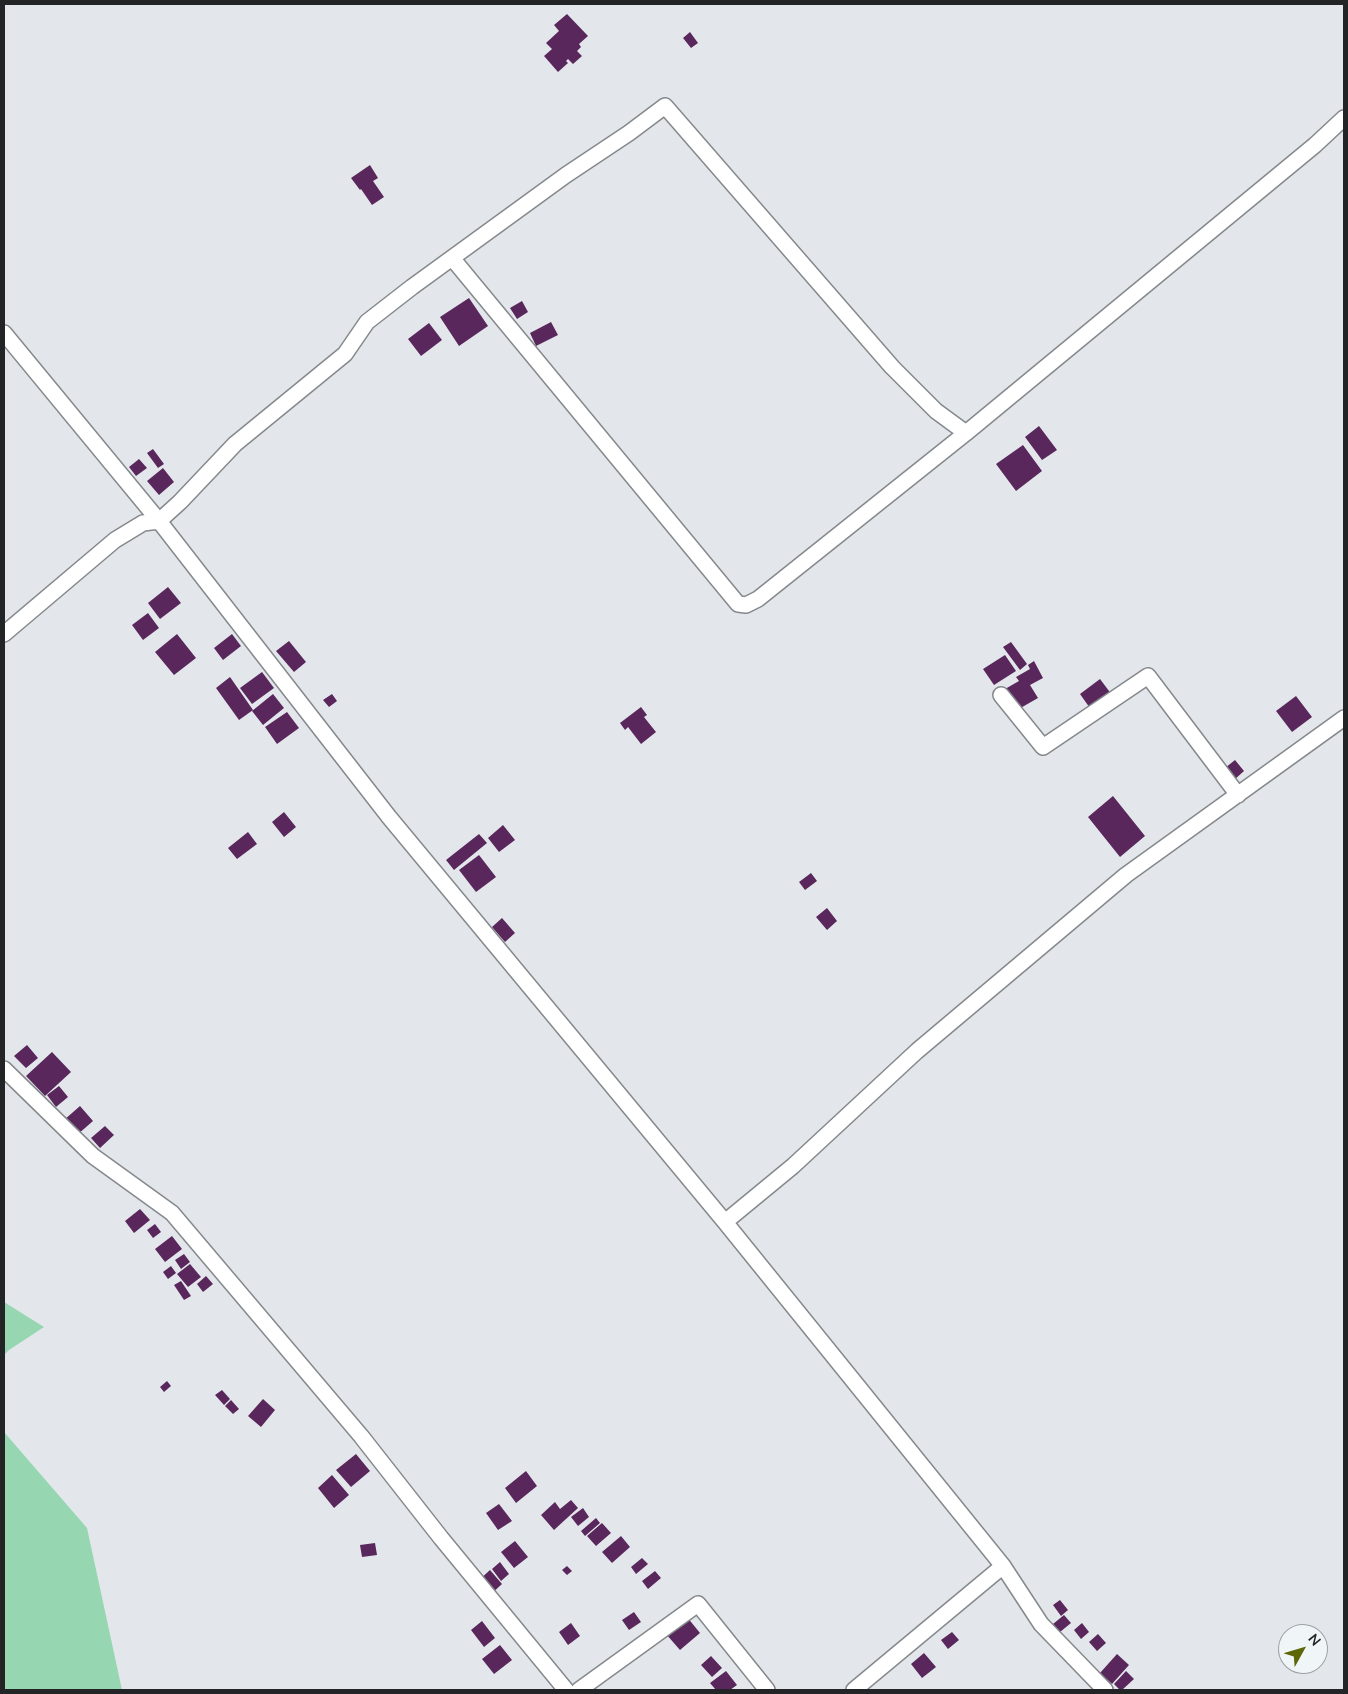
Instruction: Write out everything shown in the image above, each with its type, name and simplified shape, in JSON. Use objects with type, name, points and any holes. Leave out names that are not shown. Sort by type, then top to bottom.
[{"type":"street","points":[[4,634],[115,540],[143,523],[158,521],[180,502],[235,444],[345,354],[367,322],[566,175],[629,133],[664,106],[892,367],[936,410],[966,433]]},
{"type":"street","points":[[452,258],[738,604],[746,604],[758,599],[966,433],[1315,145],[1344,118]]},
{"type":"street","points":[[4,333],[158,521],[389,817],[725,1222],[1003,1566],[1041,1624],[1105,1690]]},
{"type":"street","points":[[1001,696],[1043,747],[1148,676],[1238,795]]},
{"type":"street","points":[[725,1222],[793,1166],[917,1051],[1126,875],[1344,718]]},
{"type":"street","points":[[4,1069],[93,1156],[172,1213],[361,1436],[447,1546],[566,1690]]},
{"type":"street","points":[[854,1690],[1003,1566]]},
{"type":"street","points":[[579,1690],[698,1604],[767,1690]]},
{"type":"green space","points":[[4,1302],[44,1327],[4,1355]]},
{"type":"green space","points":[[4,1432],[87,1528],[122,1690],[4,1690]]},
{"type":"building","points":[[567,14],[588,36],[579,44],[581,47],[577,51],[582,56],[573,64],[568,59],[566,61],[568,63],[558,72],[544,56],[552,49],[546,43],[559,31],[554,25]]},
{"type":"building","points":[[690,32],[698,43],[691,48],[683,38]]},
{"type":"building","points":[[370,165],[378,178],[373,181],[384,197],[372,205],[351,178]]},
{"type":"building","points":[[469,298],[488,326],[459,346],[440,317]]},
{"type":"building","points":[[522,301],[528,312],[517,319],[510,308]]},
{"type":"building","points":[[551,322],[558,335],[536,346],[530,333]]},
{"type":"building","points":[[429,323],[442,340],[421,356],[408,339]]},
{"type":"building","points":[[1039,426],[1057,450],[1042,460],[1025,437]]},
{"type":"building","points":[[1023,445],[1042,471],[1016,491],[996,464]]},
{"type":"building","points":[[153,449],[164,464],[158,468],[147,453]]},
{"type":"building","points":[[139,459],[147,468],[136,476],[129,467]]},
{"type":"building","points":[[163,468],[174,482],[159,495],[147,481]]},
{"type":"building","points":[[168,587],[181,603],[160,619],[148,603]]},
{"type":"building","points":[[148,613],[159,628],[143,640],[132,625]]},
{"type":"building","points":[[177,634],[196,658],[174,675],[155,652]]},
{"type":"building","points":[[232,634],[241,646],[223,660],[214,648]]},
{"type":"building","points":[[289,641],[306,662],[294,672],[276,651]]},
{"type":"building","points":[[1011,642],[1027,664],[1020,670],[1003,647]]},
{"type":"building","points":[[1005,655],[1016,671],[994,685],[983,669]]},
{"type":"building","points":[[1034,661],[1043,678],[1030,685],[1038,698],[1017,710],[1005,689],[1019,681],[1016,677],[1030,669],[1028,665]]},
{"type":"building","points":[[262,672],[274,688],[252,704],[240,688]]},
{"type":"building","points":[[230,677],[253,710],[239,720],[216,688]]},
{"type":"building","points":[[1100,679],[1112,695],[1092,711],[1080,694]]},
{"type":"building","points":[[273,694],[284,708],[263,725],[252,711]]},
{"type":"building","points":[[332,694],[337,701],[329,707],[323,700]]},
{"type":"building","points":[[1296,696],[1312,717],[1292,732],[1276,711]]},
{"type":"building","points":[[641,707],[647,715],[644,717],[656,732],[641,744],[628,727],[625,730],[620,723]]},
{"type":"building","points":[[287,712],[299,728],[277,744],[265,727]]},
{"type":"building","points":[[1235,760],[1244,771],[1234,780],[1225,768]]},
{"type":"building","points":[[1113,796],[1145,836],[1120,857],[1088,817]]},
{"type":"building","points":[[284,812],[296,827],[284,837],[272,822]]},
{"type":"building","points":[[503,825],[515,840],[499,852],[488,838]]},
{"type":"building","points":[[248,832],[257,844],[237,859],[228,848]]},
{"type":"building","points":[[479,834],[487,843],[454,870],[446,860]]},
{"type":"building","points":[[479,855],[496,877],[476,892],[459,870]]},
{"type":"building","points":[[811,873],[817,881],[805,890],[799,882]]},
{"type":"building","points":[[827,908],[837,921],[827,930],[816,917]]},
{"type":"building","points":[[502,918],[515,933],[505,942],[492,927]]},
{"type":"building","points":[[27,1045],[38,1058],[26,1068],[14,1056]]},
{"type":"building","points":[[52,1052],[71,1072],[45,1096],[26,1076]]},
{"type":"building","points":[[59,1086],[68,1097],[56,1107],[47,1095]]},
{"type":"building","points":[[80,1106],[93,1121],[77,1135],[64,1120]]},
{"type":"building","points":[[105,1126],[114,1135],[100,1148],[91,1138]]},
{"type":"building","points":[[140,1209],[150,1220],[134,1233],[125,1221]]},
{"type":"building","points":[[155,1224],[161,1232],[153,1238],[147,1230]]},
{"type":"building","points":[[172,1236],[182,1249],[165,1262],[155,1249]]},
{"type":"building","points":[[184,1254],[190,1262],[181,1269],[175,1260]]},
{"type":"building","points":[[190,1264],[201,1277],[188,1287],[177,1274]]},
{"type":"building","points":[[171,1266],[176,1273],[168,1279],[163,1272]]},
{"type":"building","points":[[206,1276],[213,1284],[203,1292],[197,1284]]},
{"type":"building","points":[[181,1281],[191,1296],[184,1300],[174,1285]]},
{"type":"building","points":[[167,1381],[171,1386],[164,1392],[160,1387]]},
{"type":"building","points":[[222,1390],[230,1399],[224,1405],[215,1395]]},
{"type":"building","points":[[263,1399],[275,1410],[261,1427],[248,1416]]},
{"type":"building","points":[[231,1400],[239,1409],[233,1414],[225,1406]]},
{"type":"building","points":[[356,1454],[370,1471],[351,1487],[336,1470]]},
{"type":"building","points":[[526,1471],[537,1486],[516,1503],[505,1488]]},
{"type":"building","points":[[332,1475],[349,1495],[334,1508],[318,1488]]},
{"type":"building","points":[[571,1500],[578,1508],[554,1530],[541,1515],[555,1502],[560,1509]]},
{"type":"building","points":[[499,1504],[512,1521],[498,1530],[486,1513]]},
{"type":"building","points":[[583,1508],[589,1517],[578,1526],[571,1517]]},
{"type":"building","points":[[596,1518],[600,1523],[585,1536],[581,1531]]},
{"type":"building","points":[[602,1523],[611,1533],[596,1546],[587,1536]]},
{"type":"building","points":[[621,1536],[630,1547],[612,1563],[602,1552]]},
{"type":"building","points":[[515,1541],[528,1557],[514,1568],[501,1552]]},
{"type":"building","points":[[375,1543],[377,1555],[362,1557],[360,1545]]},
{"type":"building","points":[[642,1558],[648,1564],[636,1574],[631,1567]]},
{"type":"building","points":[[500,1562],[509,1574],[501,1581],[492,1569]]},
{"type":"building","points":[[567,1566],[572,1571],[567,1575],[562,1570]]},
{"type":"building","points":[[490,1570],[502,1584],[490,1595],[478,1581]]},
{"type":"building","points":[[655,1571],[661,1578],[648,1589],[642,1581]]},
{"type":"building","points":[[1060,1600],[1068,1610],[1061,1616],[1053,1605]]},
{"type":"building","points":[[634,1612],[641,1622],[629,1630],[622,1620]]},
{"type":"building","points":[[1064,1615],[1071,1623],[1060,1632],[1053,1624]]},
{"type":"building","points":[[687,1617],[700,1633],[680,1650],[666,1634]]},
{"type":"building","points":[[482,1621],[495,1638],[484,1647],[471,1630]]},
{"type":"building","points":[[571,1623],[580,1636],[568,1645],[559,1632]]},
{"type":"building","points":[[1082,1623],[1089,1632],[1081,1639],[1074,1630]]},
{"type":"building","points":[[952,1632],[959,1640],[948,1649],[941,1640]]},
{"type":"building","points":[[1098,1634],[1106,1643],[1097,1651],[1089,1642]]},
{"type":"building","points":[[500,1645],[512,1660],[494,1674],[482,1659]]},
{"type":"building","points":[[924,1653],[936,1667],[922,1678],[911,1664]]},
{"type":"building","points":[[1117,1654],[1129,1665],[1112,1684],[1100,1673]]},
{"type":"building","points":[[711,1656],[722,1668],[712,1677],[701,1665]]},
{"type":"building","points":[[726,1671],[737,1685],[730,1690],[716,1690],[710,1683]]},
{"type":"building","points":[[1126,1671],[1134,1679],[1120,1690],[1114,1684]]}]
